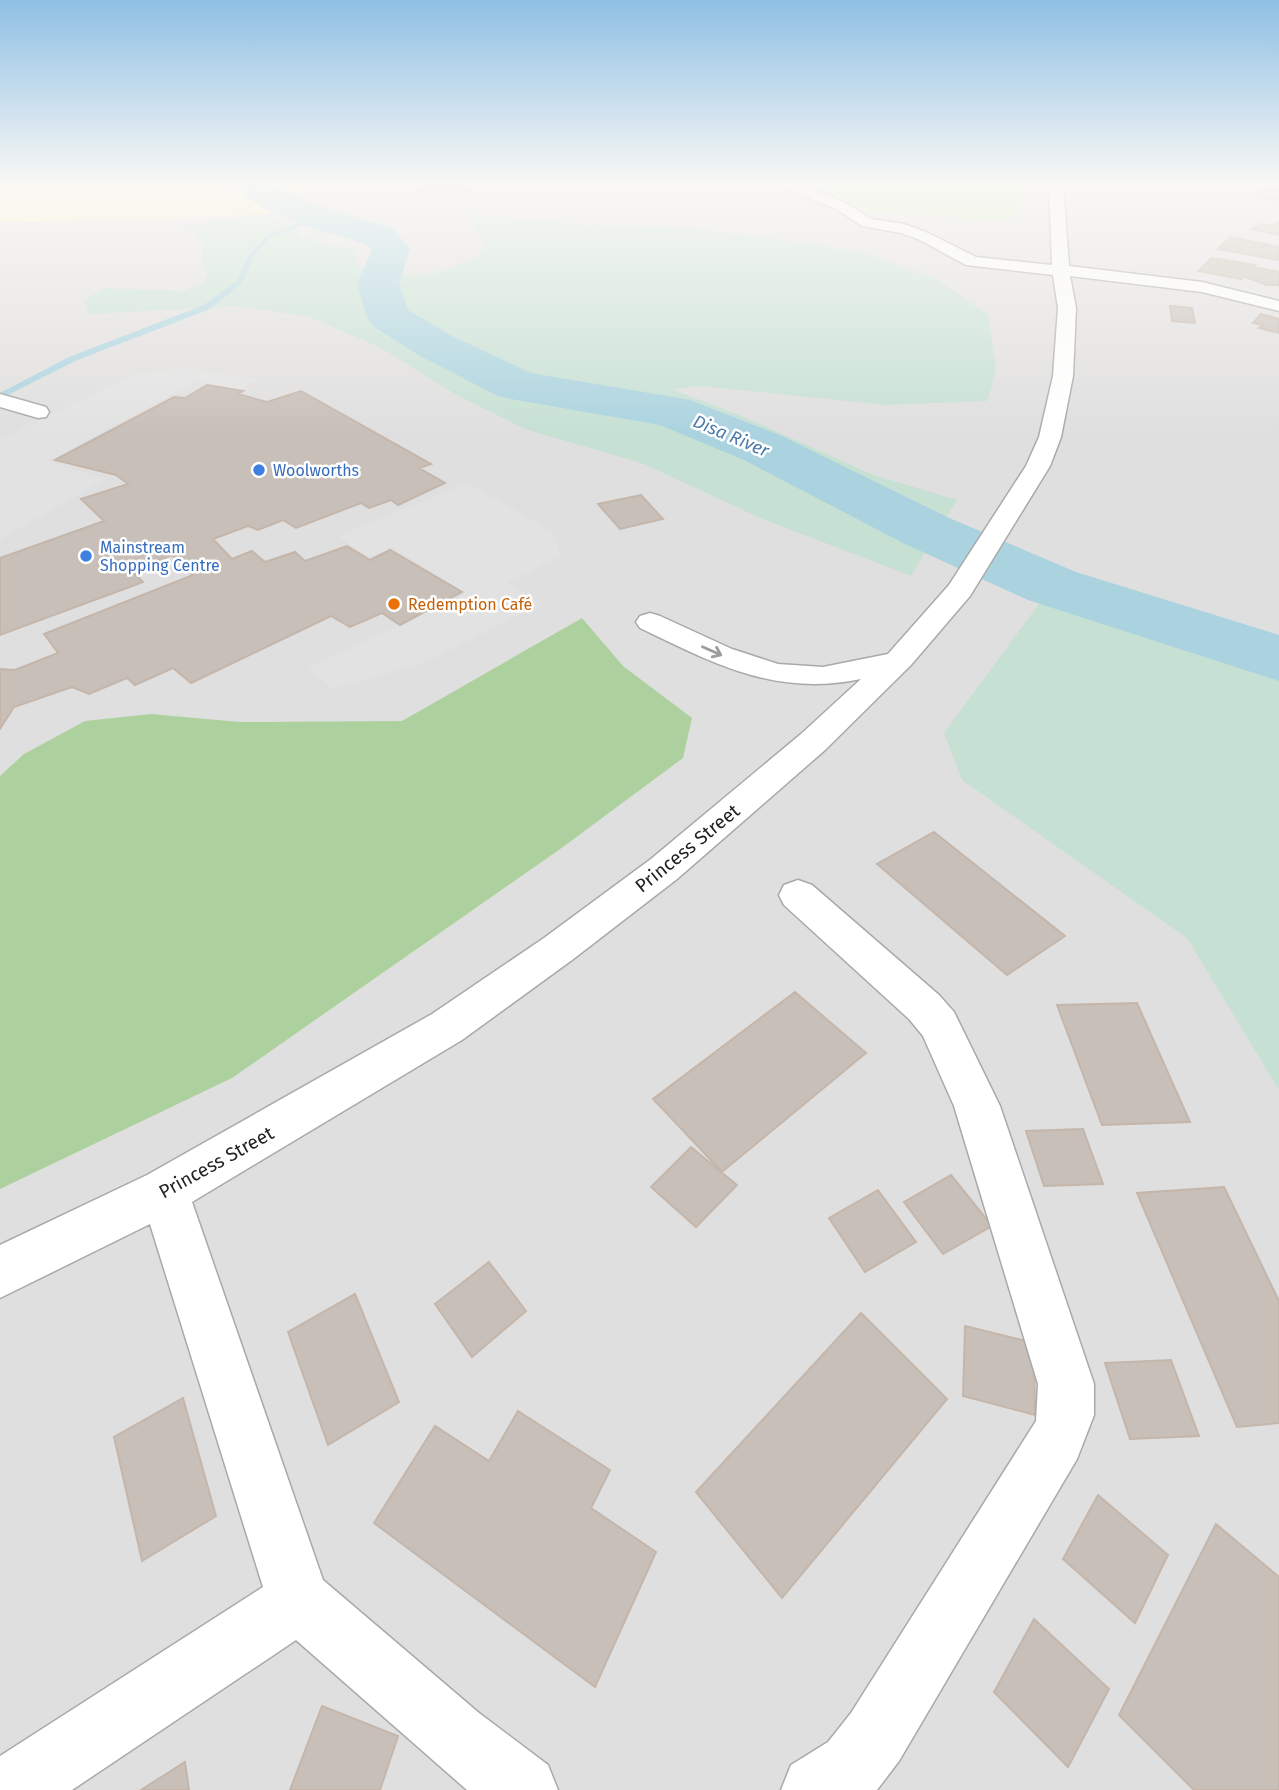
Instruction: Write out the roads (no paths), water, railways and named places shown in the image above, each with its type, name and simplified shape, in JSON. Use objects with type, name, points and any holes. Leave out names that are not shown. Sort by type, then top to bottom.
[{"type":"street","points":[[1027,268],[1202,287],[1279,306]]},
{"type":"street","name":"Princess Street","points":[[0,1272],[164,1192],[447,1027],[558,949],[664,869],[813,742],[901,659],[960,590],[1038,466],[1050,437],[1063,376],[1067,308],[1061,268]]},
{"type":"street","points":[[0,400],[38,412]]},
{"type":"street","points":[[650,622],[745,664],[799,677],[901,659]]},
{"type":"street","points":[[798,895],[924,1007],[946,1037],[977,1105],[1066,1384],[1066,1415],[1057,1439],[875,1737],[852,1766],[816,1790]]},
{"type":"street","points":[[164,1192],[299,1601],[454,1737],[523,1790]]},
{"type":"street","points":[[10,1790],[299,1601]]},
{"type":"waterway","points":[[0,396],[72,359],[207,307],[240,282],[246,268]]},
{"type":"waterway","name":"Disa River","points":[[385,268],[378,283],[389,317],[436,346],[518,386],[672,411],[763,448],[925,530],[1052,586],[1279,659]]},
{"type":"place","name":"Woolworths","points":[[259,470]]},
{"type":"place","name":"Mainstream Shopping Centre","points":[[86,556]]},
{"type":"place","name":"Redemption Café","points":[[394,604]]}]
